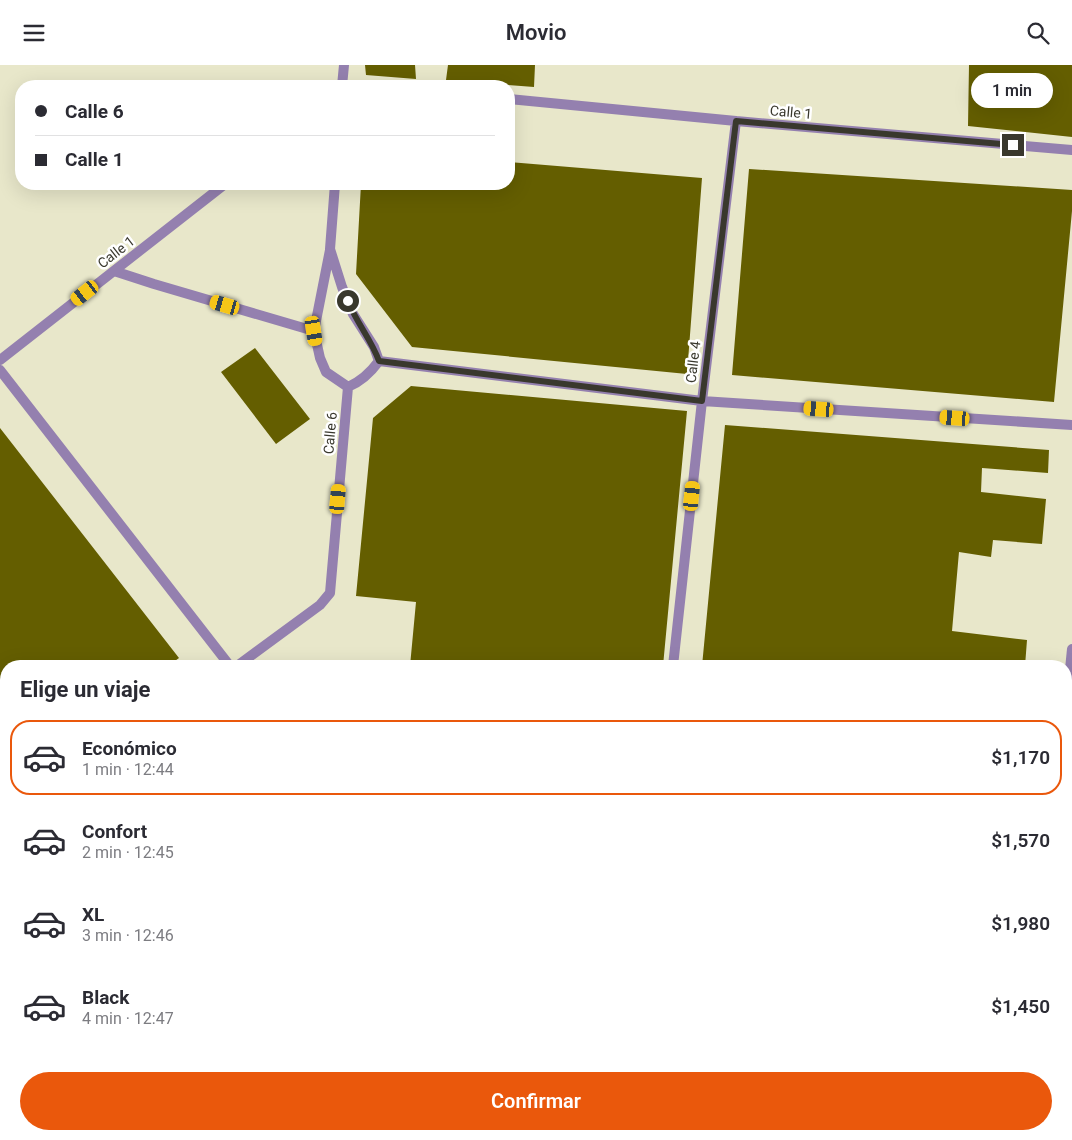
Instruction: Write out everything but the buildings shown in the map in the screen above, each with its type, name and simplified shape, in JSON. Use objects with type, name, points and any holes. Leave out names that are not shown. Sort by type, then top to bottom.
[{"type":"lane","points":[[343,80],[344,65]]},
{"type":"lane","name":"Calle 1","points":[[515,100],[1072,150]]},
{"type":"lane","name":"Calle 4","points":[[674,660],[702,401],[736,121]]},
{"type":"lane","name":"Calle 1","points":[[0,360],[217,190]]},
{"type":"lane","points":[[335,190],[330,249],[314,331],[320,358],[326,372],[348,387],[357,383],[371,372],[379,361]]},
{"type":"lane","points":[[330,249],[353,315],[374,347],[379,361]]},
{"type":"lane","points":[[114,271],[314,331]]},
{"type":"lane","points":[[379,361],[702,401],[1072,425]]},
{"type":"lane","points":[[0,370],[225,660]]},
{"type":"lane","name":"Calle 6","points":[[245,660],[320,605],[330,593],[348,387]]},
{"type":"route","points":[[348,301],[353,315],[374,347],[379,361],[702,401],[736,121],[1013,145]]}]
